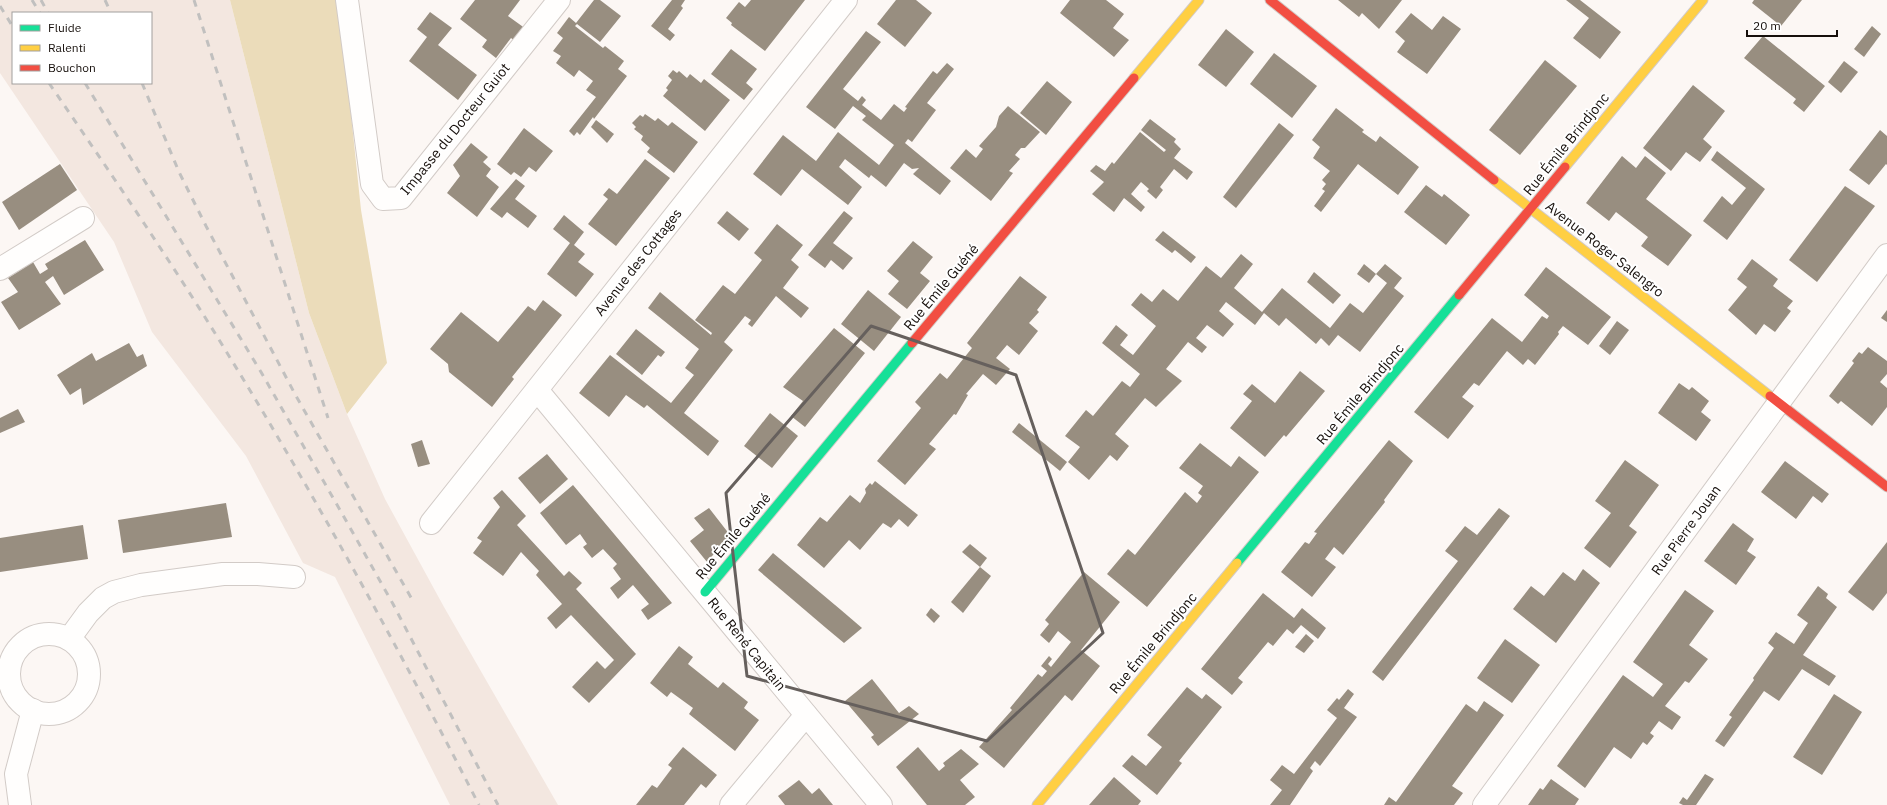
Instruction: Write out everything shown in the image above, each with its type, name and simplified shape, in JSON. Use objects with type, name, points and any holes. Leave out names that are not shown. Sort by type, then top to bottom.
[{"type":"street","name":"Impasse du Docteur Guiot","points":[[347,0],[372,184],[383,199],[389,199],[401,198],[559,0]]},
{"type":"street","name":"Avenue des Cottages","points":[[431,523],[846,0]]},
{"type":"street","name":"Rue Émile Guéné","points":[[705,592],[1199,0]]},
{"type":"street","name":"Avenue Roger Salengro","points":[[1270,0],[1531,209],[1887,487]]},
{"type":"street","name":"Rue Émile Brindjonc","points":[[1037,805],[1703,0]]},
{"type":"street","points":[[0,269],[83,218]]},
{"type":"street","name":"Rue Pierre Jouan","points":[[1484,805],[1887,255]]},
{"type":"street","name":"Rue René Capitain","points":[[536,390],[882,805]]},
{"type":"street","points":[[69,639],[88,613],[103,598],[114,592],[141,585],[223,574],[258,574],[294,577]]},
{"type":"street","points":[[45,634],[69,639],[82,651],[87,662],[89,674],[82,697],[72,707],[59,713],[48,714],[33,710],[20,702],[14,694],[9,681],[7,649],[23,643],[34,636],[45,634]]},
{"type":"street","points":[[20,805],[16,774],[33,710]]},
{"type":"street","points":[[731,805],[806,715]]},
{"type":"highlighted area","points":[[871,326],[1016,375],[1103,633],[987,741],[747,676],[726,493]]},
{"type":"shaded area","points":[[0,0],[230,0],[309,313],[347,414],[385,499],[444,607],[558,805],[450,805],[335,577],[303,563],[246,456],[152,332],[114,242],[0,73]]},
{"type":"shaded area","points":[[230,0],[339,0],[361,210],[387,363],[347,414],[309,313]]},
{"type":"building","points":[[475,0],[520,0],[508,16],[526,29],[516,42],[511,38],[496,58],[482,47],[487,40],[460,19]]},
{"type":"building","points":[[594,0],[600,0],[621,16],[600,42],[577,24],[575,26],[603,48],[605,46],[624,61],[618,69],[627,76],[580,135],[577,132],[574,136],[569,131],[596,97],[586,90],[593,81],[579,70],[574,77],[556,63],[561,56],[553,51],[563,38],[557,33],[569,17],[576,23]]},
{"type":"building","points":[[672,0],[685,0],[681,6],[683,8],[668,29],[675,35],[670,41],[651,26]]},
{"type":"building","points":[[751,0],[805,0],[765,51],[731,25],[732,23],[726,18],[739,2],[745,7]]},
{"type":"building","points":[[896,0],[916,0],[932,13],[905,47],[877,24]]},
{"type":"building","points":[[1070,0],[1106,0],[1124,14],[1113,28],[1129,40],[1114,57],[1060,13]]},
{"type":"building","points":[[1338,0],[1402,0],[1379,29],[1362,13],[1359,17]]},
{"type":"building","points":[[1566,0],[1580,0],[1621,32],[1600,59],[1573,38],[1589,18]]},
{"type":"building","points":[[1754,0],[1802,0],[1781,26],[1752,3]]},
{"type":"building","points":[[430,12],[452,28],[438,45],[477,75],[458,100],[409,61],[427,37],[417,29]]},
{"type":"building","points":[[1411,13],[1432,30],[1443,16],[1461,29],[1427,74],[1397,52],[1405,41],[1395,32]]},
{"type":"building","points":[[1872,26],[1881,34],[1864,57],[1854,49]]},
{"type":"building","points":[[1226,29],[1254,52],[1226,87],[1198,65]]},
{"type":"building","points":[[866,31],[881,42],[843,89],[858,101],[862,96],[866,100],[862,105],[881,120],[894,104],[904,112],[907,108],[905,107],[933,71],[937,74],[947,63],[954,69],[927,103],[936,110],[912,142],[908,139],[905,143],[951,181],[940,195],[913,174],[919,168],[912,169],[904,163],[886,187],[871,175],[869,178],[845,159],[839,167],[862,187],[848,205],[802,169],[781,196],[753,174],[783,135],[816,161],[838,132],[879,165],[894,145],[862,120],[866,116],[853,106],[835,129],[806,107]]},
{"type":"building","points":[[1763,36],[1825,86],[1804,112],[1793,103],[1796,99],[1744,58]]},
{"type":"building","points":[[731,49],[757,69],[746,83],[753,89],[744,100],[711,74]]},
{"type":"building","points":[[1274,53],[1317,86],[1292,118],[1250,84]]},
{"type":"building","points":[[1545,60],[1577,86],[1520,155],[1489,130]]},
{"type":"building","points":[[1844,61],[1858,72],[1841,93],[1828,82]]},
{"type":"building","points":[[673,70],[677,73],[679,71],[687,78],[690,74],[701,83],[704,79],[730,100],[705,131],[663,96],[668,90],[666,88],[672,80],[668,76]]},
{"type":"building","points":[[1047,81],[1072,102],[1046,135],[1020,113]]},
{"type":"building","points":[[1693,85],[1725,111],[1703,139],[1712,147],[1700,162],[1686,152],[1671,171],[1643,148]]},
{"type":"building","points":[[1008,106],[1040,132],[1025,148],[1021,148],[1015,155],[1020,159],[1009,171],[1013,173],[991,201],[950,168],[966,149],[976,158],[983,149],[979,146],[996,127],[999,116]]},
{"type":"building","points":[[1336,108],[1364,130],[1362,132],[1376,142],[1380,136],[1419,167],[1398,195],[1358,164],[1321,212],[1314,206],[1325,191],[1322,189],[1326,184],[1322,180],[1330,171],[1313,158],[1320,147],[1312,140]]},
{"type":"building","points":[[645,114],[655,121],[658,118],[668,126],[672,122],[698,142],[674,173],[647,152],[650,148],[641,140],[643,136],[634,129],[636,127],[632,123],[640,115],[643,117]]},
{"type":"building","points":[[1150,119],[1176,139],[1174,142],[1181,149],[1174,158],[1193,172],[1187,180],[1174,169],[1160,187],[1163,190],[1156,199],[1147,191],[1149,189],[1141,182],[1131,194],[1145,207],[1141,212],[1124,198],[1114,212],[1092,194],[1104,182],[1090,171],[1096,165],[1105,171],[1112,162],[1114,164],[1140,132],[1164,152],[1166,150],[1141,130]]},
{"type":"building","points":[[596,120],[614,134],[607,143],[591,127]]},
{"type":"building","points":[[1279,123],[1294,135],[1236,208],[1223,197]]},
{"type":"building","points":[[524,128],[553,151],[536,172],[529,167],[521,177],[514,172],[511,175],[497,164]]},
{"type":"building","points":[[1880,130],[1887,136],[1887,165],[1886,164],[1869,185],[1849,170]]},
{"type":"building","points":[[471,143],[488,157],[483,162],[491,169],[486,176],[499,187],[477,217],[447,193],[460,176],[453,165]]},
{"type":"building","points":[[1717,151],[1765,189],[1727,240],[1703,221],[1722,196],[1732,205],[1746,188],[1711,160]]},
{"type":"building","points":[[1622,156],[1636,168],[1645,156],[1666,173],[1646,199],[1692,235],[1668,266],[1641,246],[1648,237],[1616,212],[1609,221],[1586,203]]},
{"type":"building","points":[[645,159],[670,178],[616,246],[588,224],[608,199],[603,195],[609,188],[617,194]]},
{"type":"building","points":[[60,164],[77,190],[19,230],[2,202]]},
{"type":"building","points":[[516,179],[525,186],[515,199],[537,216],[528,228],[507,212],[502,218],[490,209]]},
{"type":"building","points":[[1426,185],[1442,197],[1444,194],[1470,215],[1446,245],[1404,212]]},
{"type":"building","points":[[1845,186],[1875,206],[1817,282],[1789,260]]},
{"type":"building","points":[[727,211],[749,229],[739,241],[717,223]]},
{"type":"building","points":[[844,211],[853,218],[833,243],[853,258],[843,270],[831,260],[825,268],[808,255]]},
{"type":"building","points":[[564,215],[584,232],[574,245],[585,254],[578,262],[594,274],[576,297],[547,274],[570,243],[553,229]]},
{"type":"building","points":[[777,224],[803,245],[791,260],[799,267],[783,288],[809,308],[801,318],[776,296],[752,327],[748,324],[751,320],[745,316],[724,342],[733,350],[684,413],[719,441],[708,456],[647,405],[644,408],[626,395],[609,417],[579,393],[610,355],[671,403],[694,375],[685,368],[699,349],[648,308],[660,292],[711,335],[712,333],[695,320],[723,285],[735,294],[762,260],[754,253]]},
{"type":"building","points":[[1163,231],[1196,257],[1191,263],[1175,250],[1172,253],[1155,240]]},
{"type":"building","points":[[85,240],[104,270],[64,295],[53,276],[45,282],[61,304],[19,330],[1,302],[18,292],[8,278],[33,262],[40,274],[48,269],[45,264]]},
{"type":"building","points":[[913,241],[933,257],[920,273],[930,281],[907,309],[888,294],[899,281],[887,271]]},
{"type":"building","points":[[1241,254],[1253,264],[1234,288],[1262,312],[1282,288],[1330,328],[1350,303],[1363,313],[1387,283],[1376,274],[1385,264],[1402,278],[1394,288],[1404,296],[1360,352],[1338,335],[1329,346],[1321,338],[1316,344],[1286,318],[1279,326],[1264,313],[1255,325],[1226,302],[1219,311],[1234,324],[1223,337],[1207,325],[1196,338],[1207,347],[1202,353],[1188,342],[1166,369],[1182,381],[1156,407],[1145,398],[1115,434],[1129,446],[1117,461],[1110,455],[1089,480],[1068,462],[1080,447],[1065,436],[1086,410],[1093,416],[1122,381],[1130,387],[1140,374],[1102,343],[1116,325],[1128,335],[1120,345],[1133,355],[1156,326],[1131,305],[1141,293],[1152,302],[1163,289],[1178,301],[1206,266],[1221,278]]},
{"type":"building","points":[[1752,259],[1778,279],[1773,286],[1793,301],[1787,308],[1791,311],[1775,332],[1764,324],[1756,335],[1728,310],[1747,287],[1737,279]]},
{"type":"building","points":[[1364,264],[1376,274],[1369,283],[1357,274]]},
{"type":"building","points":[[1546,267],[1611,317],[1588,345],[1563,326],[1558,332],[1559,334],[1535,365],[1528,359],[1523,365],[1507,351],[1479,386],[1474,383],[1462,397],[1474,406],[1448,439],[1414,412],[1492,318],[1522,342],[1542,316],[1547,319],[1549,316],[1524,295]]},
{"type":"building","points":[[1314,272],[1341,295],[1333,304],[1307,282]]},
{"type":"building","points":[[1020,276],[1047,297],[1037,310],[1039,312],[1029,323],[1038,331],[1019,355],[1007,345],[996,358],[1010,369],[996,385],[983,374],[966,394],[968,395],[956,415],[954,414],[929,444],[936,449],[905,485],[877,461],[921,408],[915,402],[940,373],[947,379],[972,348],[967,343]]},
{"type":"building","points":[[868,290],[901,317],[874,351],[841,324]]},
{"type":"building","points":[[543,300],[562,315],[512,377],[514,379],[492,407],[449,372],[448,364],[430,349],[461,312],[498,342],[528,306],[535,311]]},
{"type":"building","points":[[1887,310],[1887,322],[1881,318]]},
{"type":"building","points":[[1617,321],[1629,330],[1610,355],[1599,346]]},
{"type":"building","points":[[834,328],[865,353],[805,427],[791,416],[803,401],[783,387]]},
{"type":"building","points":[[636,329],[665,352],[661,357],[658,355],[642,375],[616,354]]},
{"type":"building","points":[[129,343],[137,357],[143,354],[147,366],[83,405],[81,388],[70,395],[57,375],[92,353],[96,361]]},
{"type":"building","points":[[1868,347],[1887,361],[1887,374],[1880,382],[1887,388],[1887,407],[1872,426],[1841,401],[1838,404],[1829,396],[1854,363],[1852,361],[1859,352],[1862,354]]},
{"type":"building","points":[[1300,371],[1325,391],[1286,437],[1284,435],[1265,457],[1230,428],[1252,401],[1243,394],[1252,384],[1275,403]]},
{"type":"building","points":[[1679,383],[1689,390],[1692,387],[1709,401],[1701,412],[1711,420],[1696,441],[1658,413]]},
{"type":"building","points":[[18,409],[25,422],[0,433],[0,418]]},
{"type":"building","points":[[770,413],[798,436],[772,468],[744,446]]},
{"type":"building","points":[[1019,423],[1067,462],[1060,471],[1012,432]]},
{"type":"building","points":[[422,440],[430,464],[418,467],[411,444]]},
{"type":"building","points":[[1389,440],[1413,461],[1384,500],[1385,502],[1343,555],[1334,547],[1325,559],[1336,567],[1312,597],[1281,572],[1305,542],[1309,544],[1317,533],[1314,532]]},
{"type":"building","points":[[1200,443],[1231,467],[1239,456],[1259,472],[1147,607],[1107,574],[1128,549],[1135,555],[1185,492],[1197,503],[1202,496],[1198,493],[1203,486],[1179,468]]},
{"type":"building","points":[[547,454],[568,479],[540,504],[518,478]]},
{"type":"building","points":[[1625,460],[1659,485],[1629,526],[1637,532],[1610,568],[1584,548],[1611,513],[1595,501]]},
{"type":"building","points":[[1785,461],[1829,494],[1822,503],[1813,496],[1796,519],[1761,492]]},
{"type":"building","points":[[875,481],[918,515],[908,527],[899,519],[891,528],[883,523],[860,550],[849,540],[824,568],[797,545],[820,517],[827,522],[850,495],[860,503],[866,493],[865,489],[870,483],[872,485]]},
{"type":"building","points":[[573,485],[672,603],[648,620],[641,610],[649,604],[633,585],[618,599],[610,588],[621,579],[613,568],[617,564],[603,549],[592,558],[583,547],[587,544],[580,534],[566,545],[540,513]]},
{"type":"building","points":[[502,490],[526,516],[517,525],[564,576],[569,571],[582,583],[576,589],[636,654],[589,703],[572,687],[597,661],[605,669],[614,660],[571,615],[556,629],[547,618],[562,604],[536,575],[539,571],[521,552],[503,576],[473,553],[482,541],[477,538],[500,507],[493,498]]},
{"type":"building","points":[[226,503],[232,537],[123,553],[118,520]]},
{"type":"building","points":[[709,508],[730,535],[707,562],[690,541],[704,530],[694,518]]},
{"type":"building","points":[[1499,508],[1510,516],[1383,681],[1372,672],[1458,561],[1445,551],[1465,526],[1477,535]]},
{"type":"building","points":[[1733,523],[1754,539],[1747,551],[1756,557],[1736,585],[1704,561]]},
{"type":"building","points":[[83,525],[88,559],[0,572],[0,538]]},
{"type":"building","points":[[1887,542],[1887,593],[1873,611],[1848,592]]},
{"type":"building","points":[[970,544],[987,558],[980,567],[962,552]]},
{"type":"building","points":[[773,553],[862,628],[844,643],[826,628],[758,570]]},
{"type":"building","points":[[980,567],[991,576],[963,613],[951,602]]},
{"type":"building","points":[[1583,569],[1600,583],[1556,643],[1513,609],[1531,586],[1544,596],[1563,572],[1575,581]]},
{"type":"building","points":[[1084,572],[1120,602],[1081,650],[1100,666],[1072,701],[1065,695],[1004,768],[979,747],[1012,710],[1010,708],[1038,674],[1042,677],[1047,671],[1041,666],[1049,656],[1052,659],[1048,664],[1051,667],[1071,642],[1058,631],[1049,643],[1040,635],[1049,624],[1045,620]]},
{"type":"building","points":[[1818,586],[1828,594],[1826,598],[1837,607],[1803,655],[1836,676],[1829,686],[1802,669],[1779,701],[1764,691],[1724,747],[1715,741],[1732,717],[1729,715],[1754,680],[1753,678],[1774,648],[1768,643],[1776,632],[1794,644],[1808,623],[1797,615]]},
{"type":"building","points":[[1685,590],[1714,611],[1689,645],[1708,659],[1689,683],[1685,681],[1665,706],[1681,717],[1672,730],[1659,721],[1650,733],[1654,736],[1647,745],[1643,742],[1631,759],[1614,747],[1585,788],[1557,766],[1623,675],[1653,697],[1663,684],[1633,662]]},
{"type":"building","points":[[1263,593],[1294,618],[1302,608],[1326,628],[1318,639],[1301,625],[1293,634],[1287,629],[1273,646],[1268,642],[1238,678],[1243,682],[1232,695],[1201,669]]},
{"type":"building","points":[[931,608],[940,616],[934,623],[926,615]]},
{"type":"building","points":[[1306,634],[1314,641],[1304,653],[1295,647]]},
{"type":"building","points":[[1505,639],[1540,665],[1512,703],[1477,678]]},
{"type":"building","points":[[679,646],[693,657],[688,664],[718,688],[723,682],[748,702],[744,708],[759,720],[735,751],[689,714],[693,708],[671,692],[667,697],[650,683]]},
{"type":"building","points":[[872,679],[899,713],[909,706],[919,714],[878,746],[871,737],[874,735],[845,701]]},
{"type":"building","points":[[1187,687],[1202,699],[1206,694],[1222,707],[1179,761],[1182,763],[1157,795],[1122,766],[1132,755],[1146,766],[1162,747],[1147,735]]},
{"type":"building","points":[[1348,689],[1354,694],[1344,708],[1357,717],[1320,766],[1315,761],[1310,768],[1313,771],[1290,805],[1270,805],[1282,790],[1270,780],[1282,765],[1294,774],[1337,718],[1327,710],[1337,698],[1339,700]]},
{"type":"building","points":[[1834,694],[1862,712],[1822,775],[1793,757]]},
{"type":"building","points":[[1484,701],[1504,715],[1452,786],[1463,793],[1454,805],[1384,805],[1389,797],[1396,802],[1466,704],[1477,712]]},
{"type":"building","points":[[683,747],[717,775],[706,788],[701,784],[684,805],[636,805],[652,785],[657,788],[672,768],[668,765]]},
{"type":"building","points":[[918,747],[939,771],[945,766],[943,763],[961,749],[979,764],[960,780],[975,797],[965,805],[927,805],[896,767]]},
{"type":"building","points":[[1705,774],[1714,779],[1696,805],[1683,805],[1679,803],[1683,797],[1687,800]]},
{"type":"building","points":[[1114,777],[1141,801],[1138,805],[1089,805]]},
{"type":"building","points":[[1551,779],[1579,799],[1575,805],[1528,805],[1540,788],[1543,790]]},
{"type":"building","points":[[799,780],[812,794],[819,788],[833,805],[785,805],[778,796]]},
{"type":"railway","points":[[32,0],[39,12]]},
{"type":"railway","points":[[41,0],[47,12]]},
{"type":"railway","points":[[105,0],[111,12]]},
{"type":"railway","points":[[194,0],[328,418]]},
{"type":"railway","points":[[0,6],[12,25]]},
{"type":"railway","points":[[50,84],[189,292],[280,441],[349,561],[415,682],[479,805]]},
{"type":"railway","points":[[86,84],[261,372],[344,517],[393,604],[498,805]]},
{"type":"railway","points":[[142,84],[179,172],[206,226],[296,396],[413,601]]},
{"type":"traffic: fast","points":[[1237,563],[1459,295]]},
{"type":"traffic: fast","points":[[705,592],[912,343]]},
{"type":"traffic: slow","points":[[1134,78],[1199,0]]},
{"type":"traffic: slow","points":[[1565,167],[1703,0]]},
{"type":"traffic: slow","points":[[1494,180],[1770,396]]},
{"type":"traffic: slow","points":[[1037,805],[1237,563]]},
{"type":"traffic: jam","points":[[1270,0],[1494,180]]},
{"type":"traffic: jam","points":[[912,343],[1134,78]]},
{"type":"traffic: jam","points":[[1459,295],[1565,167]]},
{"type":"traffic: jam","points":[[1770,396],[1887,487]]}]
